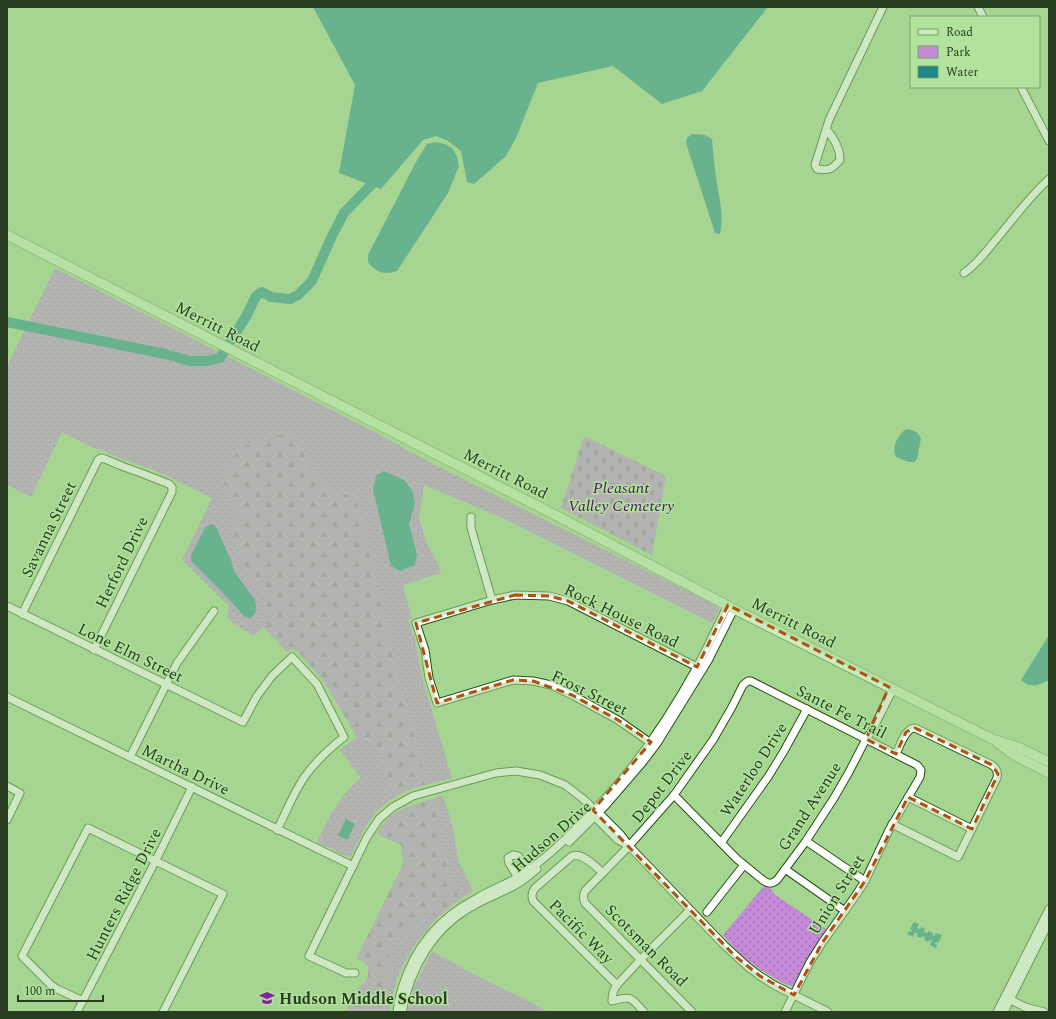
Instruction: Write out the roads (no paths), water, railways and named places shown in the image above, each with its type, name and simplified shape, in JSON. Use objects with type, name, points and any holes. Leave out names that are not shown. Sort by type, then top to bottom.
[{"type":"main road","name":"Merritt Road","points":[[7,235],[563,519],[731,607],[992,739],[1014,755],[1049,773]]},
{"type":"main road","name":"Merritt Road","points":[[992,739],[1018,747],[1049,762]]},
{"type":"street","points":[[827,130],[834,139],[840,152],[840,160],[834,167],[827,171],[818,169],[815,165],[830,120],[883,7]]},
{"type":"street","points":[[978,7],[983,16]]},
{"type":"street","points":[[1021,88],[1049,141]]},
{"type":"street","points":[[964,273],[970,269],[986,252],[1035,192],[1049,179]]},
{"type":"street","name":"Herford Drive","points":[[94,650],[172,492],[172,487],[169,484],[101,458]]},
{"type":"street","name":"Savanna Street","points":[[22,614],[98,460],[101,458]]},
{"type":"street","points":[[471,517],[471,528],[492,600]]},
{"type":"street","name":"Rock House Road","points":[[437,703],[429,678],[424,650],[416,623],[492,600],[515,595],[549,596],[568,601],[697,667]]},
{"type":"street","name":"Lone Elm Street","points":[[7,606],[242,722],[257,696],[272,676],[292,657],[316,684],[344,737],[318,760],[306,775],[296,791],[277,830]]},
{"type":"street","name":"Hudson Drive","points":[[402,1012],[410,982],[417,966],[441,931],[460,914],[530,871],[564,839],[596,813],[642,754],[653,744],[690,691],[708,661],[731,607]]},
{"type":"street","name":"Hudson Drive","points":[[653,744],[731,607]]},
{"type":"street","points":[[130,757],[177,663],[214,611]]},
{"type":"street","name":"Frost Street","points":[[437,703],[513,680],[533,681],[551,685],[572,695],[618,720],[653,744]]},
{"type":"street","name":"Sante Fe Trail","points":[[748,681],[754,682],[896,754],[917,765],[921,770]]},
{"type":"street","name":"Depot Drive","points":[[583,897],[585,891],[629,846],[674,795],[710,745],[743,685],[748,681]]},
{"type":"street","name":"Grand Avenue","points":[[744,865],[764,881],[771,883],[777,880],[806,841],[838,791],[866,739],[869,727],[891,688]]},
{"type":"street","name":"Martha Drive","points":[[7,697],[353,866]]},
{"type":"street","name":"Waterloo Drive","points":[[721,843],[771,773],[793,736],[806,708]]},
{"type":"street","points":[[892,824],[958,857],[998,774],[992,765],[915,728],[912,728],[906,732],[896,754]]},
{"type":"street","name":"Union Street","points":[[785,1012],[810,962],[865,881],[892,824],[920,777],[921,770]]},
{"type":"street","points":[[355,973],[346,973],[309,956],[353,866],[379,819],[393,807],[413,796],[496,773],[516,771],[540,775],[565,785],[582,798],[590,805],[618,840],[629,846],[735,956],[765,979],[828,1012]]},
{"type":"street","points":[[7,786],[20,793],[7,820]]},
{"type":"street","name":"Hunters Ridge Drive","points":[[77,1012],[192,787]]},
{"type":"street","points":[[674,795],[744,865],[707,912]]},
{"type":"street","points":[[908,797],[972,829]]},
{"type":"street","points":[[83,1001],[57,989],[50,984],[22,956],[88,828],[223,894],[163,1012]]},
{"type":"street","points":[[806,841],[865,881]]},
{"type":"street","name":"Pacific Way","points":[[603,873],[585,858],[576,854],[535,888],[532,898],[533,901],[617,985]]},
{"type":"street","points":[[519,879],[509,863],[508,858],[513,855],[518,856],[530,871]]},
{"type":"street","points":[[785,870],[845,911]]},
{"type":"street","name":"Hudson Drive","points":[[397,1012],[402,989],[412,962],[433,931],[452,912],[477,897],[519,879]]},
{"type":"street","name":"Scotsman Road","points":[[583,897],[585,903],[692,1012]]},
{"type":"street","points":[[1004,1012],[1008,998],[1049,909]]},
{"type":"street","points":[[644,1012],[630,998],[624,997],[612,1001],[613,992],[617,985],[641,959],[690,910]]},
{"type":"street","points":[[997,1012],[1008,998],[1049,922]]},
{"type":"street","points":[[1008,998],[1025,1007],[1044,1012]]},
{"type":"water","points":[[313,7],[768,7],[702,91],[662,104],[613,66],[538,83],[516,138],[506,156],[474,184],[467,182],[461,151],[448,141],[436,136],[423,140],[381,189],[339,173],[355,85]]},
{"type":"water","points":[[692,134],[705,135],[712,139],[721,209],[722,221],[720,234],[715,233],[686,143],[687,138]]},
{"type":"water","points":[[435,142],[445,144],[452,148],[457,156],[459,166],[448,193],[397,271],[385,273],[378,271],[368,262],[368,255],[417,160],[427,144]]},
{"type":"water","points":[[906,429],[915,431],[921,438],[917,459],[914,462],[909,462],[896,457],[894,449],[900,434]]},
{"type":"water","points":[[384,471],[404,480],[412,490],[415,504],[409,524],[417,555],[415,565],[400,571],[391,566],[373,489],[376,476]]},
{"type":"water","points":[[211,524],[215,525],[231,560],[234,571],[255,600],[255,614],[250,618],[245,617],[191,561],[191,555],[205,528]]},
{"type":"water","points":[[1049,635],[1049,680],[1038,685],[1025,683],[1021,680]]},
{"type":"water","points":[[346,819],[355,824],[347,840],[338,835]]},
{"type":"water","points":[[914,922],[919,924],[917,928],[920,929],[921,927],[925,929],[924,932],[927,933],[928,931],[933,933],[932,935],[934,936],[936,933],[942,935],[938,943],[936,942],[935,944],[937,945],[936,948],[930,945],[932,940],[928,942],[924,940],[925,937],[922,936],[921,938],[916,936],[918,934],[915,932],[913,937],[907,934],[909,931],[911,932],[912,930],[910,929]]},
{"type":"waterway","points":[[7,322],[165,354],[189,361],[207,361],[220,358],[247,315],[256,296],[262,292],[271,297],[290,299],[298,295],[312,281],[344,213],[371,185],[378,174]]},
{"type":"place","name":"Hudson Middle School","points":[[267,998]]},
{"type":"park label","name":"Pleasant Valley Cemetery","points":[[621,496]]}]
